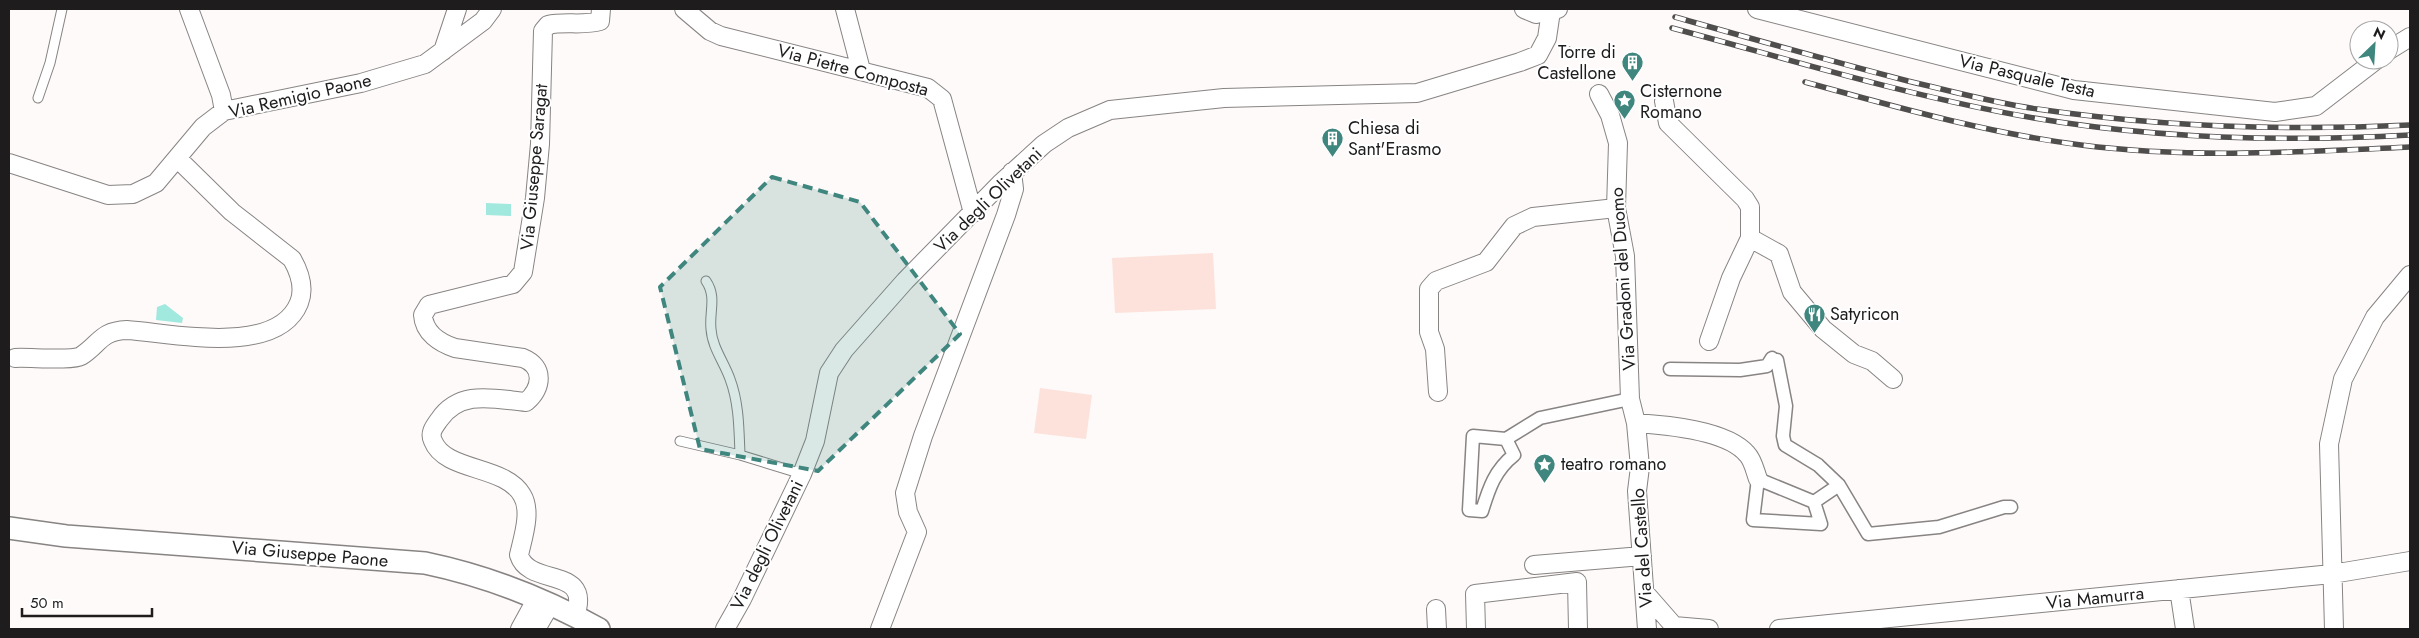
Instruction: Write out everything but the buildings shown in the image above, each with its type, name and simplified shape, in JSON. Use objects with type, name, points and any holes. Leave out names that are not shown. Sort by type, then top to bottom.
[{"type":"street","points":[[189,9],[221,95],[224,111]]},
{"type":"street","points":[[443,50],[457,9]]},
{"type":"street","name":"Via Remigio Paone","points":[[9,163],[96,192],[120,196],[145,190],[156,183],[204,127],[224,111],[361,83],[425,64],[483,21],[492,9]]},
{"type":"street","name":"Via Giuseppe Saragat","points":[[575,616],[579,600],[576,589],[566,582],[530,568],[521,560],[519,555],[527,513],[524,496],[505,479],[448,457],[436,447],[432,439],[433,428],[441,417],[462,400],[476,397],[526,402],[538,385],[540,377],[538,370],[531,361],[524,358],[455,348],[444,344],[436,339],[426,327],[423,315],[429,306],[513,284],[523,272],[535,198],[540,144],[543,31],[548,25],[557,23],[591,24],[600,21],[601,9]]},
{"type":"street","name":"Via Pietre Composta","points":[[684,9],[710,31],[721,36],[928,88],[942,99],[973,213]]},
{"type":"street","points":[[845,9],[861,70]]},
{"type":"street","points":[[1524,9],[1536,14],[1554,10]]},
{"type":"street","name":"Via Pasquale Testa","points":[[1757,9],[2074,90],[2275,112],[2316,106],[2363,70]]},
{"type":"street","name":"Via degli Olivetani","points":[[725,629],[802,474],[815,441],[829,373],[844,350],[905,282],[1012,172],[1068,128],[1110,110],[1224,98],[1418,93],[1511,65],[1540,52],[1547,38],[1554,10]]},
{"type":"street","points":[[2399,44],[2410,37]]},
{"type":"street","name":"Via Gradoni del Duomo","points":[[1599,94],[1610,114],[1618,143],[1616,208],[1625,256],[1630,399],[1636,423],[1640,467]]},
{"type":"street","points":[[1664,101],[1668,123],[1746,199],[1750,207],[1750,238],[1731,278],[1709,341]]},
{"type":"street","points":[[15,358],[72,359],[81,356],[101,337],[112,331],[127,330],[229,338],[259,334],[276,328],[291,316],[300,299],[302,288],[298,268],[292,259],[232,212],[177,158]]},
{"type":"street","points":[[880,629],[916,532],[908,512],[905,494],[923,436],[1006,215],[1014,190],[1012,172]]},
{"type":"street","points":[[1438,392],[1435,350],[1429,332],[1429,289],[1436,282],[1486,262],[1514,226],[1522,220],[1533,217],[1616,208]]},
{"type":"street","points":[[1750,238],[1779,254],[1792,292],[1823,329],[1854,354],[1872,361],[1893,379]]},
{"type":"street","points":[[2334,629],[2329,444],[2343,379],[2375,316],[2410,275]]},
{"type":"street","points":[[1670,369],[1740,370],[1767,366],[1775,359],[1786,406],[1783,436],[1785,445],[1818,465],[1839,485],[1868,534],[1939,526],[2004,507],[2011,507]]},
{"type":"street","points":[[1506,439],[1514,455],[1502,464],[1490,484],[1482,511],[1469,510],[1473,436],[1506,439],[1540,418],[1630,399]]},
{"type":"street","points":[[1636,423],[1679,426],[1732,442],[1749,455],[1758,479],[1753,520],[1821,524],[1814,502]]},
{"type":"street","name":"Via del Castello","points":[[1640,467],[1637,491],[1646,594],[1647,629]]},
{"type":"street","points":[[1758,479],[1814,502]]},
{"type":"street","points":[[1814,502],[1839,485]]},
{"type":"street","name":"Via Giuseppe Paone","points":[[9,528],[66,536],[425,563],[468,572],[544,602],[599,629]]},
{"type":"street","points":[[1534,565],[1642,556]]},
{"type":"street","name":"Via Mamurra","points":[[1779,629],[1811,628],[2332,574],[2410,560]]},
{"type":"street","points":[[1476,629],[1475,594],[1578,582],[1578,629]]},
{"type":"street","points":[[2179,589],[2185,629]]},
{"type":"street","points":[[1646,594],[1674,626],[1709,629]]},
{"type":"street","points":[[520,629],[544,602]]},
{"type":"street","points":[[536,629],[544,602]]},
{"type":"street","points":[[1436,609],[1437,629]]},
{"type":"lane","points":[[38,98],[50,63],[62,9]]},
{"type":"lane","points":[[706,281],[713,296],[710,328],[713,342],[730,380],[738,407],[740,455]]},
{"type":"lane","points":[[680,441],[740,455],[802,474]]},
{"type":"highlighted area","points":[[772,177],[860,202],[960,334],[818,471],[700,449],[660,287]]},
{"type":"shaded area","points":[[1213,253],[1216,309],[1115,313],[1112,258]]},
{"type":"shaded area","points":[[1040,388],[1092,395],[1086,439],[1034,433]]},
{"type":"water","points":[[486,203],[511,204],[511,216],[486,215]]},
{"type":"water","points":[[165,304],[183,318],[182,323],[156,320],[157,307]]},
{"type":"railway","points":[[1675,17],[1908,81],[2037,109],[2177,124],[2317,128],[2410,125]]},
{"type":"railway","points":[[1672,28],[1942,100],[2081,125],[2222,137],[2316,138],[2410,135]]},
{"type":"railway","points":[[1805,82],[1908,110],[2011,134],[2081,145],[2163,152],[2205,153],[2410,147]]},
{"type":"place","name":"Torre di Castellone","points":[[1632,81]]},
{"type":"place","name":"Cisternone Romano","points":[[1624,120]]},
{"type":"place","name":"Chiesa di Sant'Erasmo","points":[[1332,157]]},
{"type":"place","name":"Satyricon","points":[[1814,333]]},
{"type":"place","name":"teatro romano","points":[[1545,483]]}]
